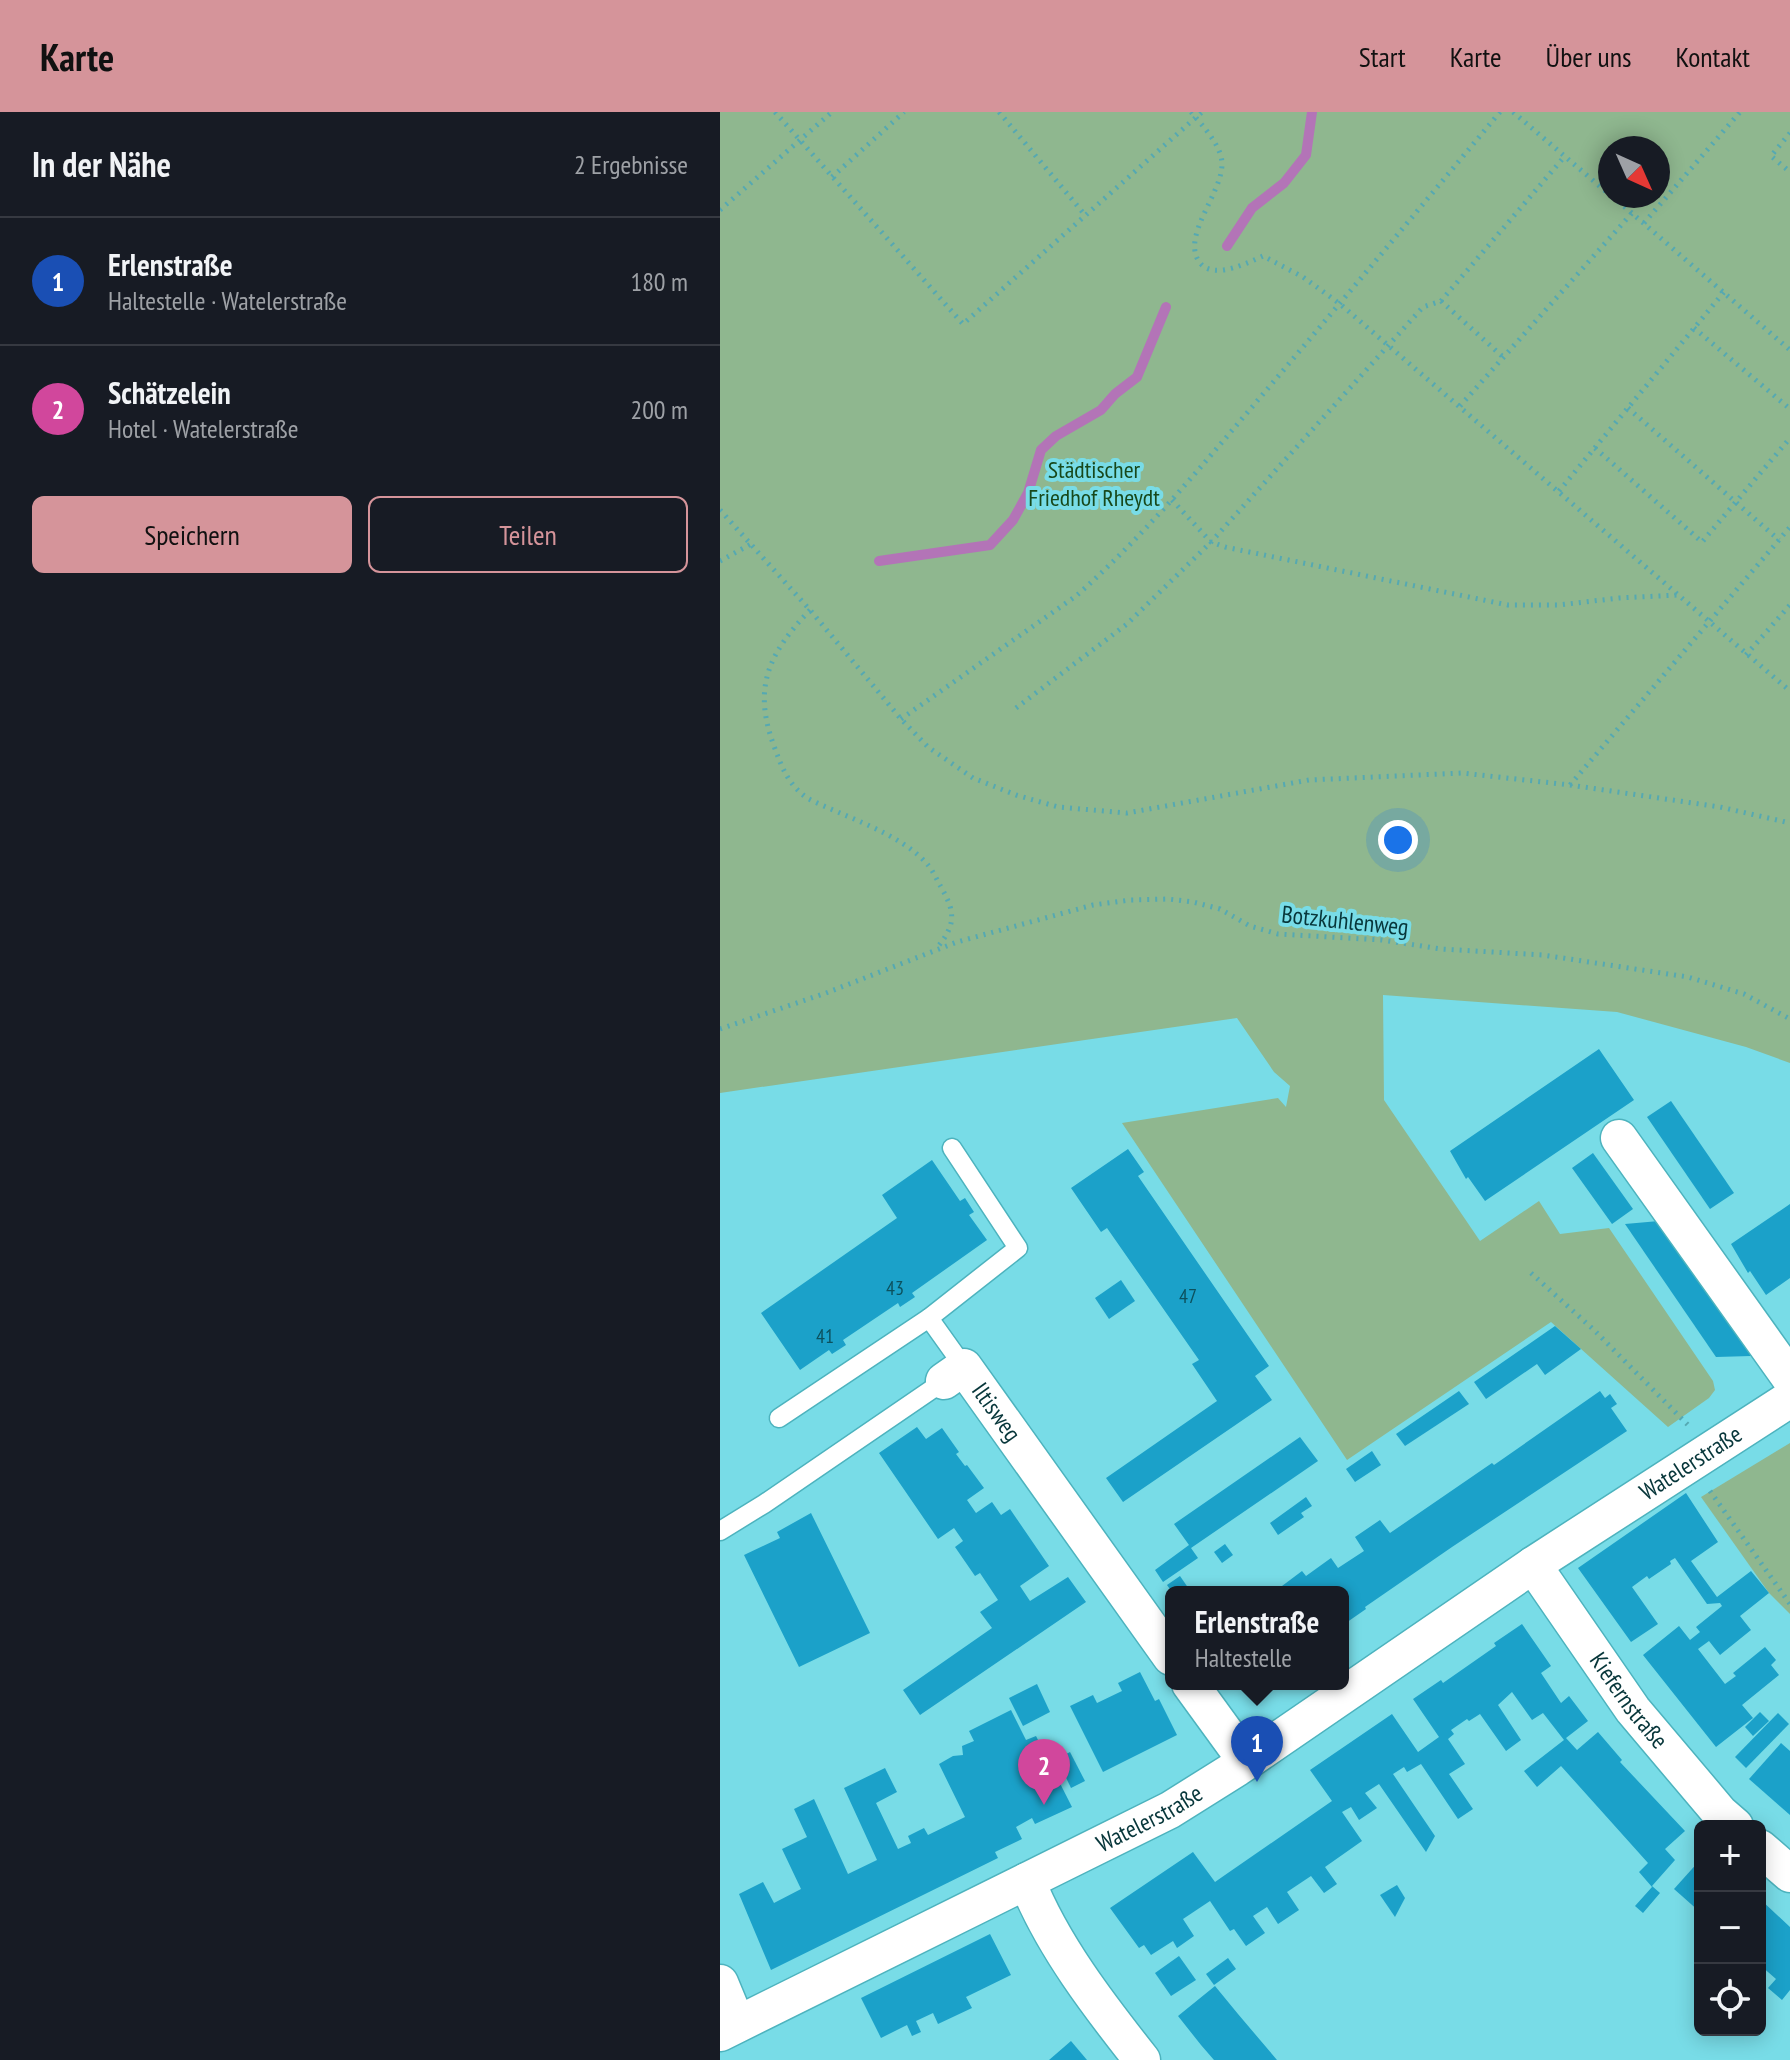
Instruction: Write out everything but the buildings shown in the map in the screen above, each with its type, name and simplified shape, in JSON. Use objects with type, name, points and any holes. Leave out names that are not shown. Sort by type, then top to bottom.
[{"type":"street","points":[[1619,1138],[1790,1378]]},
{"type":"street","name":"Iltisweg","points":[[954,1374],[1165,1649]]},
{"type":"street","name":"Watelerstraße","points":[[729,2029],[1170,1810],[1533,1565],[1790,1399]]},
{"type":"street","name":"Kiefernstraße","points":[[1533,1565],[1633,1710],[1728,1820]]},
{"type":"street","points":[[1194,1690],[1246,1761]]},
{"type":"street","points":[[1766,1853],[1790,1874]]},
{"type":"street","points":[[1027,1881],[1044,1921],[1114,2025],[1142,2060]]},
{"type":"street","points":[[720,1983],[729,2029]]},
{"type":"lane","points":[[779,1418],[929,1318],[1018,1248],[952,1148]]},
{"type":"lane","points":[[929,1318],[954,1374]]},
{"type":"lane","name":"Iltisweg","points":[[720,1531],[954,1374]]},
{"type":"path","points":[[775,112],[963,324],[1193,115],[1202,112]]},
{"type":"path","points":[[720,210],[832,112]]},
{"type":"path","points":[[832,177],[904,112]]},
{"type":"path","points":[[999,112],[1085,215]]},
{"type":"path","points":[[901,719],[1076,596],[1172,500],[1500,112]]},
{"type":"path","points":[[1513,112],[1598,184]]},
{"type":"path","points":[[1643,223],[1740,112]]},
{"type":"path","points":[[1193,115],[1218,149],[1222,160],[1221,175],[1195,239],[1195,253],[1204,267],[1219,269],[1269,256],[1303,277],[1390,346],[1790,691]]},
{"type":"path","points":[[1790,133],[1771,156],[1790,172]]},
{"type":"path","points":[[1016,708],[1127,624],[1211,542],[1423,307],[1441,301],[1565,156]]},
{"type":"path","points":[[1626,208],[1790,350]]},
{"type":"path","points":[[1460,406],[1632,213]]},
{"type":"path","points":[[1559,491],[1724,292]]},
{"type":"path","points":[[1441,301],[1503,357]]},
{"type":"path","points":[[1694,328],[1790,409]]},
{"type":"path","points":[[1628,408],[1779,540]]},
{"type":"path","points":[[1595,448],[1702,542],[1790,438]]},
{"type":"path","points":[[1172,500],[1211,542],[1225,547],[1508,605],[1559,605],[1679,595]]},
{"type":"path","points":[[720,510],[928,747],[973,778],[1016,795],[1072,808],[1127,813],[1309,780],[1462,773],[1720,807],[1790,823]]},
{"type":"path","points":[[1570,785],[1790,527]]},
{"type":"path","points":[[720,561],[751,544]]},
{"type":"path","points":[[1746,655],[1789,608]]},
{"type":"path","points":[[810,610],[784,637],[767,676],[763,702],[765,724],[783,771],[796,790],[821,805],[888,835],[929,866],[950,902],[953,916],[950,929],[933,953]]},
{"type":"path","name":"Botzkuhlenweg","points":[[720,1029],[826,993],[957,942],[1093,905],[1168,899],[1220,909],[1250,926],[1278,934],[1543,955],[1688,977],[1744,994],[1790,1019]]},
{"type":"path","points":[[1531,1273],[1594,1330],[1701,1455],[1790,1604]]},
{"type":"green space","name":"Städtischer Friedhof Rheydt","points":[[720,112],[1790,112],[1790,1063],[1746,1047],[1617,1012],[1383,995],[1384,1100],[1480,1241],[1539,1201],[1560,1234],[1609,1228],[1713,1381],[1715,1390],[1709,1398],[1668,1427],[1551,1322],[1347,1460],[1122,1123],[1278,1098],[1286,1107],[1290,1086],[1274,1072],[1237,1018],[720,1093]]},
{"type":"green space","points":[[1790,1443],[1790,1614],[1769,1593],[1701,1497]]},
{"type":"waterway","points":[[1227,246],[1252,208],[1284,183],[1306,155],[1312,112]]},
{"type":"waterway","points":[[879,561],[990,545],[1013,520],[1028,493],[1041,450],[1056,436],[1101,410],[1137,377],[1166,307]]},
{"type":"place","name":"Erlenstraße","points":[[1257,1782]]},
{"type":"place","name":"Schätzelein","points":[[1044,1805]]}]
